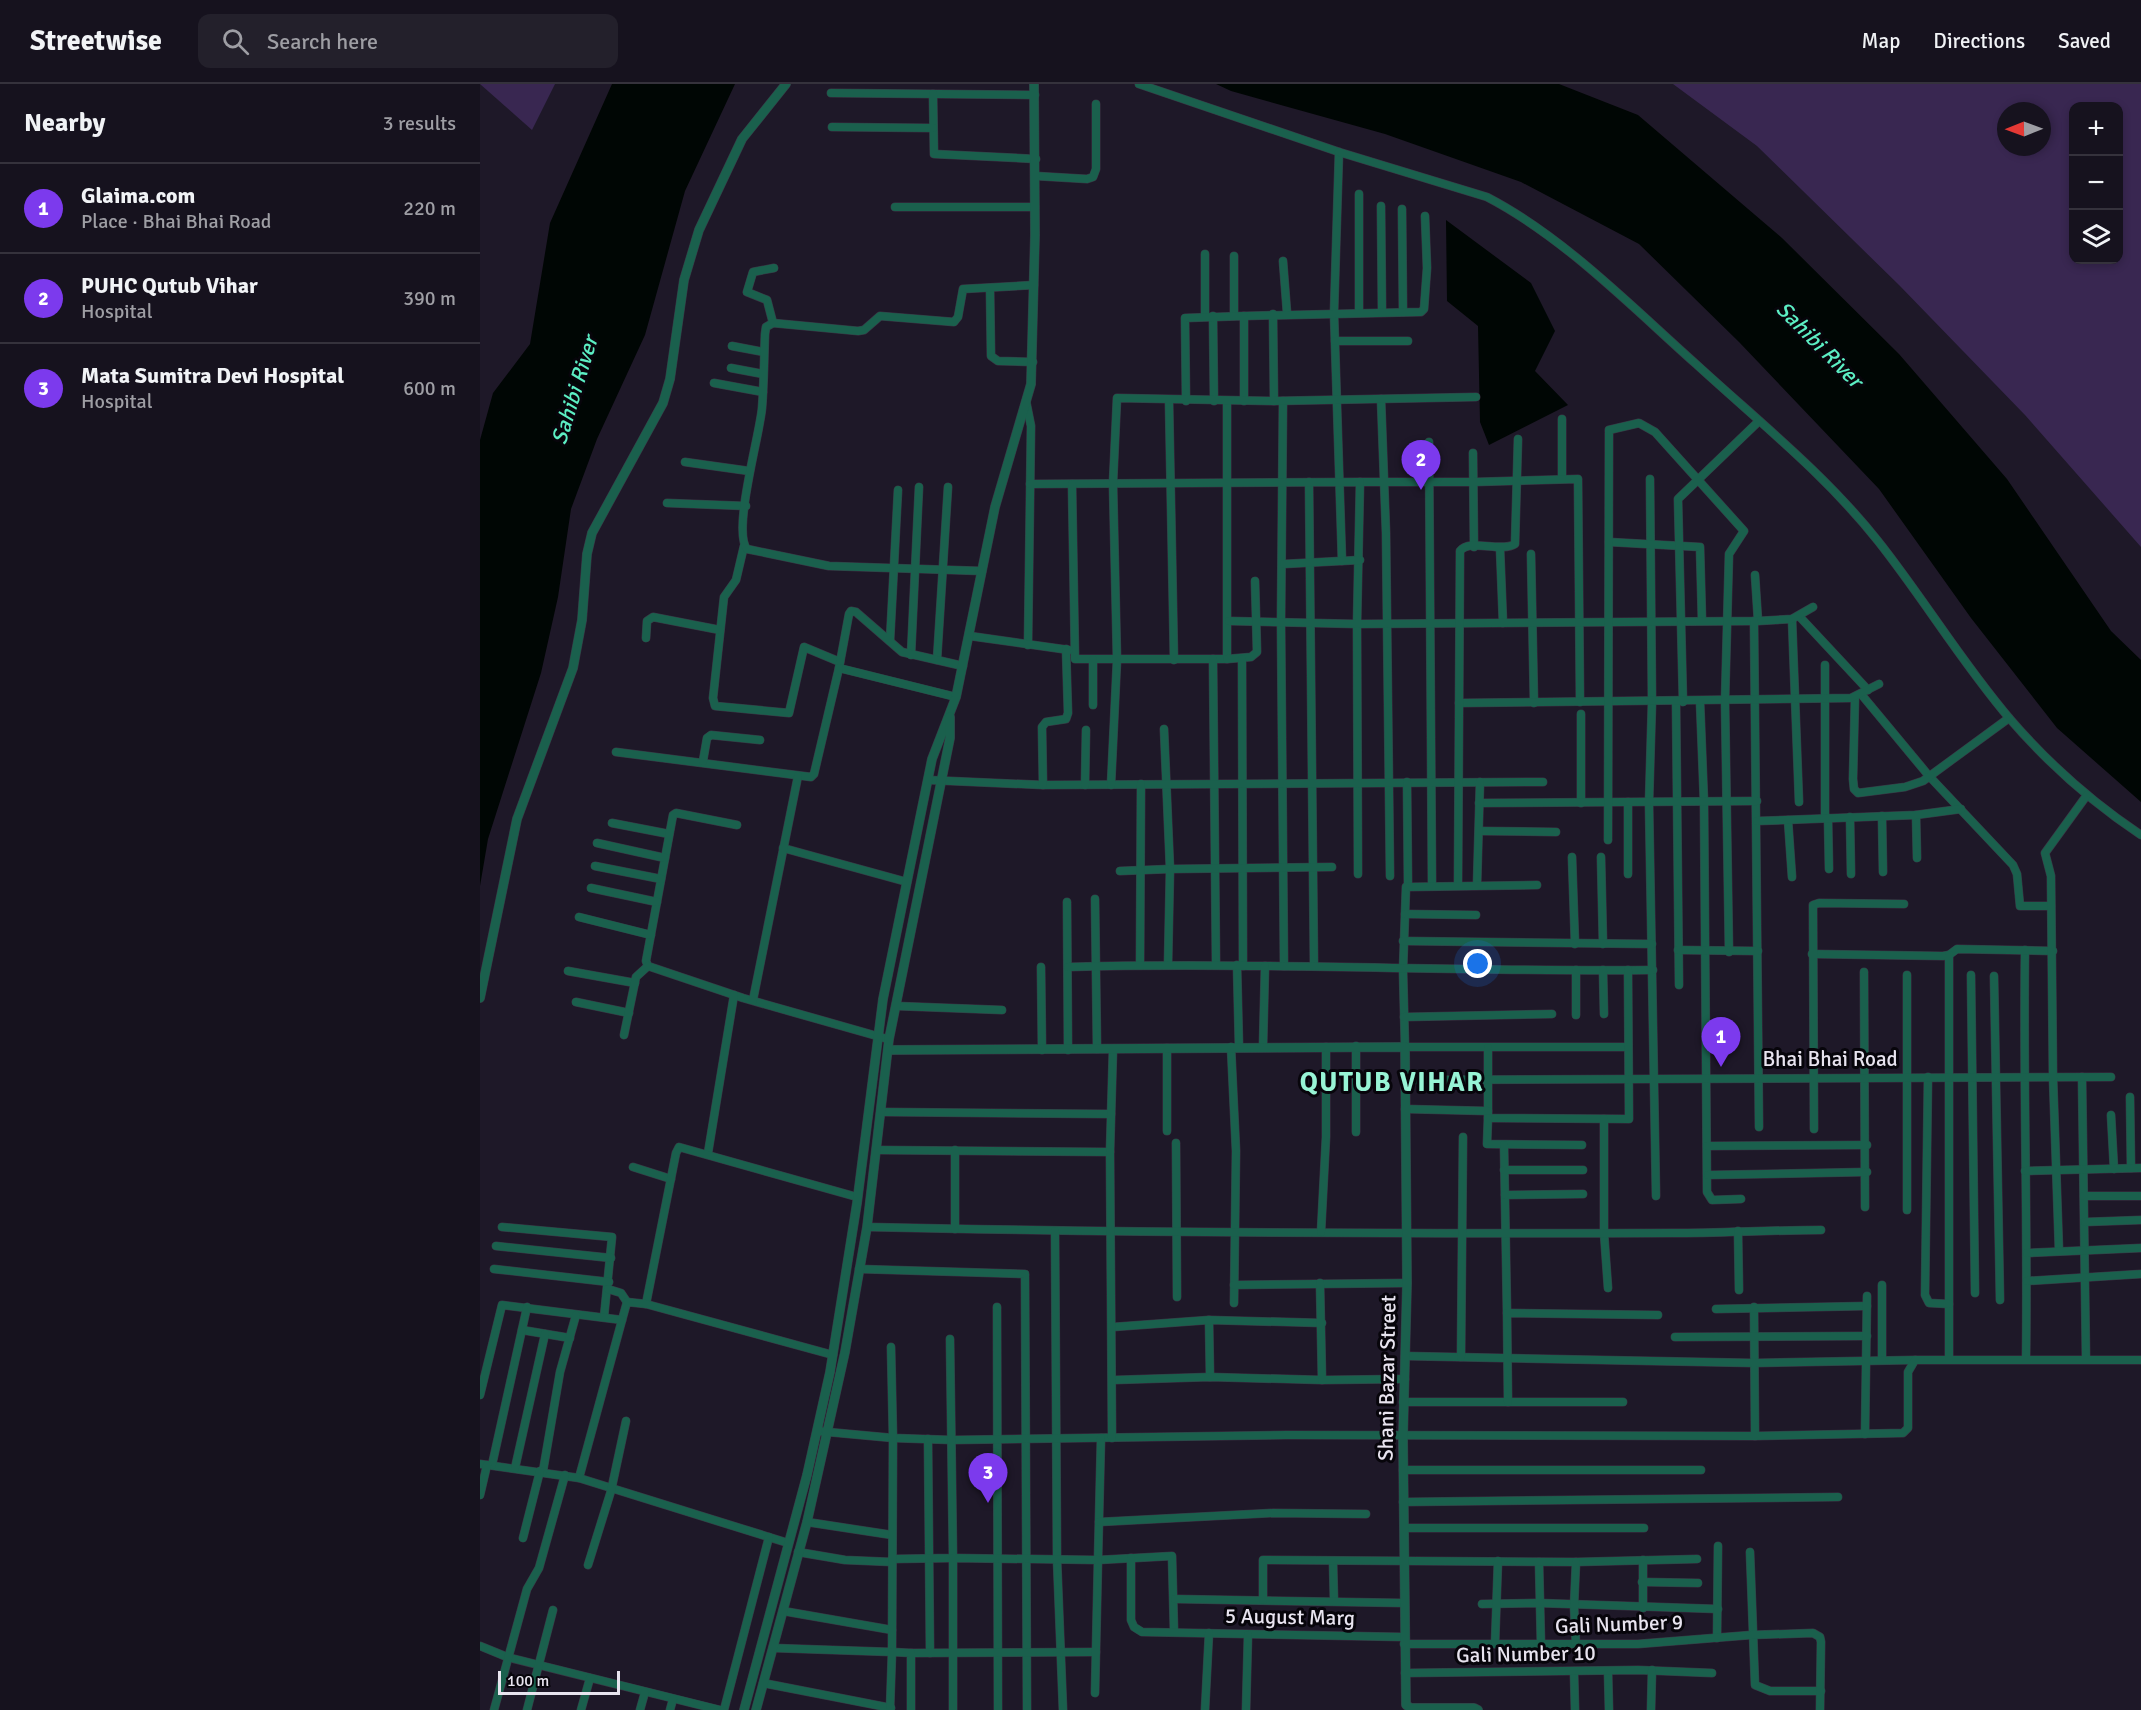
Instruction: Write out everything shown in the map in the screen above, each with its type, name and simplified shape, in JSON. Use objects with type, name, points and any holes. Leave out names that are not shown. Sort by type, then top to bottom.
[{"type":"street","points":[[480,998],[502,883],[519,813],[573,668],[582,621],[587,554],[592,533],[663,403],[670,379],[684,280],[699,230],[742,139],[786,84]]},
{"type":"street","points":[[756,1710],[807,1522],[858,1197],[877,1037],[928,780],[940,733],[956,697],[1001,485],[1031,384],[1036,176],[1034,84]]},
{"type":"street","points":[[1139,84],[1339,152],[1487,197],[1554,241],[1813,469],[1859,518],[2009,718],[2087,795],[2141,836]]},
{"type":"street","points":[[831,93],[1035,95]]},
{"type":"street","points":[[933,94],[933,151],[937,156],[1035,159]]},
{"type":"street","points":[[1036,176],[1087,179],[1093,177],[1096,169],[1096,104]]},
{"type":"street","points":[[832,127],[933,128]]},
{"type":"street","points":[[1339,152],[1334,313],[1342,561]]},
{"type":"street","points":[[1359,194],[1359,312]]},
{"type":"street","points":[[1381,206],[1382,312]]},
{"type":"street","points":[[895,207],[1035,207]]},
{"type":"street","points":[[1402,209],[1403,312]]},
{"type":"street","points":[[1186,401],[1184,320],[1189,316],[1421,312],[1425,305],[1427,268],[1425,216]]},
{"type":"street","points":[[1205,254],[1214,401]]},
{"type":"street","points":[[1234,256],[1234,316]]},
{"type":"street","points":[[1283,261],[1287,313]]},
{"type":"street","points":[[772,323],[767,300],[747,292],[753,272],[774,268]]},
{"type":"street","points":[[956,697],[840,665],[804,647],[789,713],[720,708],[713,702],[725,593],[736,580],[744,546],[750,471],[763,392],[766,327],[772,323],[858,332],[864,330],[880,316],[954,322],[958,317],[963,289],[1034,285]]},
{"type":"street","points":[[990,288],[991,356],[998,361],[1033,362]]},
{"type":"street","points":[[1273,314],[1274,401]]},
{"type":"street","points":[[1244,316],[1244,401]]},
{"type":"street","points":[[1335,341],[1408,341]]},
{"type":"street","points":[[732,346],[764,352]]},
{"type":"street","points":[[731,368],[763,374]]},
{"type":"street","points":[[714,383],[763,392]]},
{"type":"street","points":[[1111,785],[1117,660],[1113,483],[1115,400],[1120,398],[1169,401],[1283,401],[1476,397]]},
{"type":"street","points":[[1381,399],[1385,481],[1387,782],[1390,876]]},
{"type":"street","points":[[1026,401],[1031,426],[1029,645]]},
{"type":"street","points":[[1169,401],[1174,660]]},
{"type":"street","points":[[1227,401],[1227,659]]},
{"type":"street","points":[[1283,401],[1284,564],[1281,622],[1284,966]]},
{"type":"street","points":[[1562,419],[1562,477]]},
{"type":"street","points":[[1679,985],[1678,803],[1681,621],[1678,499],[1696,479],[1759,422]]},
{"type":"street","points":[[1608,840],[1609,430],[1634,423],[1647,426],[1655,432],[1744,529],[1743,536],[1729,554],[1725,701],[1729,952]]},
{"type":"street","points":[[1458,885],[1460,551],[1461,548],[1512,546],[1516,540],[1518,439]]},
{"type":"street","points":[[1429,442],[1432,885]]},
{"type":"street","points":[[1473,453],[1474,547]]},
{"type":"street","points":[[685,462],[750,471]]},
{"type":"street","points":[[1030,484],[1474,482],[1575,477],[1580,482],[1580,702]]},
{"type":"street","points":[[1650,479],[1652,702],[1649,803],[1656,1196]]},
{"type":"street","points":[[1310,482],[1314,966]]},
{"type":"street","points":[[1358,874],[1357,624],[1360,482]]},
{"type":"street","points":[[1043,785],[1042,727],[1046,722],[1066,719],[1068,713],[1072,484]]},
{"type":"street","points":[[911,655],[919,487]]},
{"type":"street","points":[[937,660],[948,487]]},
{"type":"street","points":[[890,641],[898,490]]},
{"type":"street","points":[[667,503],[746,506]]},
{"type":"street","points":[[1609,542],[1698,546],[1701,550],[1702,621]]},
{"type":"street","points":[[744,546],[755,552],[829,566],[982,571]]},
{"type":"street","points":[[1500,548],[1503,623]]},
{"type":"street","points":[[1531,554],[1534,702]]},
{"type":"street","points":[[1284,564],[1360,560]]},
{"type":"street","points":[[1755,574],[1759,1127]]},
{"type":"street","points":[[1070,650],[1075,660],[1242,659],[1255,656],[1257,652],[1256,581]]},
{"type":"street","points":[[1228,621],[1357,624],[1756,621],[1796,617],[1813,607]]},
{"type":"street","points":[[616,752],[703,761],[798,776],[808,777],[814,774],[851,611],[856,612],[902,652],[963,666]]},
{"type":"street","points":[[646,638],[647,621],[653,616],[720,630]]},
{"type":"street","points":[[1796,617],[1929,776],[2013,865],[2017,874],[2020,906],[2051,906]]},
{"type":"street","points":[[1796,617],[1799,802]]},
{"type":"street","points":[[970,636],[1070,650]]},
{"type":"street","points":[[1213,659],[1216,964]]},
{"type":"street","points":[[1234,1303],[1235,1047],[1243,869],[1242,659]]},
{"type":"street","points":[[1093,660],[1093,705]]},
{"type":"street","points":[[1825,665],[1826,818],[1829,869]]},
{"type":"street","points":[[1459,703],[1825,699],[1862,694],[1879,684]]},
{"type":"street","points":[[1862,694],[1853,779],[1856,792],[1905,788],[1929,776],[2009,718]]},
{"type":"street","points":[[1700,701],[1704,802],[1707,1192],[1712,1200],[1741,1199]]},
{"type":"street","points":[[744,1710],[788,1543],[845,1352],[867,1227],[889,1039],[950,738],[950,714]]},
{"type":"street","points":[[1581,714],[1581,803]]},
{"type":"street","points":[[1164,729],[1170,869],[1168,964]]},
{"type":"street","points":[[1085,785],[1086,730]]},
{"type":"street","points":[[703,761],[706,738],[711,735],[760,740]]},
{"type":"street","points":[[753,1000],[798,776]]},
{"type":"street","points":[[928,780],[940,783],[1043,785],[1542,782]]},
{"type":"street","points":[[1405,1047],[1403,941],[1404,891],[1408,885],[1407,782]]},
{"type":"street","points":[[1478,885],[1480,782]]},
{"type":"street","points":[[1140,965],[1141,784]]},
{"type":"street","points":[[2059,1251],[2053,1077],[2051,876],[2045,856],[2046,848],[2087,795]]},
{"type":"street","points":[[1479,803],[1757,801]]},
{"type":"street","points":[[1628,802],[1628,874]]},
{"type":"street","points":[[1757,821],[1916,815],[1961,809]]},
{"type":"street","points":[[648,966],[651,935],[672,817],[676,813],[737,825]]},
{"type":"street","points":[[1916,815],[1917,858]]},
{"type":"street","points":[[1882,816],[1883,872]]},
{"type":"street","points":[[1850,817],[1851,874]]},
{"type":"street","points":[[1788,820],[1792,877]]},
{"type":"street","points":[[612,823],[669,834]]},
{"type":"street","points":[[1479,831],[1556,832]]},
{"type":"street","points":[[597,843],[665,858]]},
{"type":"street","points":[[783,848],[907,882]]},
{"type":"street","points":[[1572,857],[1575,944]]},
{"type":"street","points":[[1601,858],[1603,944]]},
{"type":"street","points":[[595,866],[661,879]]},
{"type":"street","points":[[1120,871],[1283,866],[1332,867]]},
{"type":"street","points":[[1408,885],[1537,885]]},
{"type":"street","points":[[591,888],[657,902]]},
{"type":"street","points":[[1095,899],[1097,1049]]},
{"type":"street","points":[[1067,902],[1068,1050]]},
{"type":"street","points":[[1814,1129],[1812,909],[1816,903],[1904,904]]},
{"type":"street","points":[[1405,914],[1476,915]]},
{"type":"street","points":[[579,917],[651,935]]},
{"type":"street","points":[[1403,941],[1652,944]]},
{"type":"street","points":[[1812,954],[1949,955],[1957,949],[2053,951]]},
{"type":"street","points":[[1678,950],[1758,951]]},
{"type":"street","points":[[2025,950],[2023,1077],[2027,1253],[2025,1358]]},
{"type":"street","points":[[1949,955],[1949,1359]]},
{"type":"street","points":[[1068,967],[1216,964],[1403,970],[1653,970]]},
{"type":"street","points":[[624,1035],[634,983],[640,970],[648,966],[734,995],[889,1039]]},
{"type":"street","points":[[1263,1047],[1265,966]]},
{"type":"street","points":[[1041,967],[1042,1050]]},
{"type":"street","points":[[1576,970],[1576,1015]]},
{"type":"street","points":[[1603,970],[1604,1014]]},
{"type":"street","points":[[1405,1109],[1488,1115],[1629,1119],[1628,970]]},
{"type":"street","points":[[568,971],[634,983]]},
{"type":"street","points":[[1864,972],[1867,1145],[1865,1207]]},
{"type":"street","points":[[1907,975],[1909,1077],[1907,1210]]},
{"type":"street","points":[[1971,975],[1975,1293]]},
{"type":"street","points":[[1994,976],[2000,1300]]},
{"type":"street","points":[[708,1153],[734,995]]},
{"type":"street","points":[[576,1002],[629,1013]]},
{"type":"street","points":[[896,1006],[1002,1010]]},
{"type":"street","points":[[1404,1017],[1552,1014]]},
{"type":"street","points":[[888,1050],[1356,1046],[1628,1047]]},
{"type":"street","points":[[1356,1046],[1356,1132]]},
{"type":"street","points":[[1321,1232],[1326,1047]]},
{"type":"street","name":"Shani Bazar Street","points":[[1405,1047],[1407,1283],[1403,1402],[1403,1502],[1406,1705],[1410,1708],[1474,1707],[1478,1710]]},
{"type":"street","points":[[1167,1048],[1167,1131]]},
{"type":"street","points":[[1488,1048],[1486,1142],[1582,1145]]},
{"type":"street","points":[[1112,1438],[1114,1380],[1110,1152],[1113,1049]]},
{"type":"street","points":[[1928,1077],[1925,1295],[1929,1303],[1949,1304]]},
{"type":"street","points":[[2082,1077],[2086,1276],[2085,1359]]},
{"type":"street","name":"Bhai Bhai Road","points":[[1405,1080],[2111,1077]]},
{"type":"street","points":[[2130,1097],[2131,1168]]},
{"type":"street","points":[[882,1112],[1111,1114]]},
{"type":"street","points":[[2111,1115],[2114,1168]]},
{"type":"street","points":[[1604,1119],[1604,1233],[1608,1288]]},
{"type":"street","points":[[1461,1357],[1462,1137]]},
{"type":"street","points":[[1176,1143],[1177,1297]]},
{"type":"street","points":[[1504,1144],[1508,1402]]},
{"type":"street","points":[[1707,1146],[1867,1145]]},
{"type":"street","points":[[646,1304],[678,1148],[684,1146],[858,1197]]},
{"type":"street","points":[[876,1150],[1110,1152]]},
{"type":"street","points":[[955,1150],[955,1229]]},
{"type":"street","points":[[633,1167],[671,1179]]},
{"type":"street","points":[[2025,1171],[2141,1168]]},
{"type":"street","points":[[1504,1170],[1583,1170]]},
{"type":"street","points":[[1708,1175],[1867,1172]]},
{"type":"street","points":[[1505,1195],[1583,1194]]},
{"type":"street","points":[[2084,1196],[2141,1196]]},
{"type":"street","points":[[2085,1222],[2141,1220]]},
{"type":"street","points":[[502,1227],[609,1236],[613,1239],[604,1317]]},
{"type":"street","points":[[867,1227],[1111,1232],[1407,1233],[1821,1230]]},
{"type":"street","points":[[1055,1231],[1057,1559],[1063,1710]]},
{"type":"street","points":[[1738,1231],[1739,1290]]},
{"type":"street","points":[[496,1246],[611,1258]]},
{"type":"street","points":[[2027,1253],[2141,1248]]},
{"type":"street","points":[[494,1269],[608,1286],[621,1293],[627,1302],[579,1478]]},
{"type":"street","points":[[859,1269],[1024,1272],[1028,1559],[1027,1710]]},
{"type":"street","points":[[2027,1281],[2141,1274]]},
{"type":"street","points":[[1320,1283],[1322,1380]]},
{"type":"street","points":[[1234,1285],[1407,1283]]},
{"type":"street","points":[[1882,1285],[1882,1360]]},
{"type":"street","points":[[1865,1434],[1867,1296]]},
{"type":"street","points":[[627,1302],[646,1304],[833,1354]]},
{"type":"street","points":[[480,1395],[501,1306],[527,1307],[622,1320]]},
{"type":"street","points":[[1716,1309],[1867,1306]]},
{"type":"street","points":[[480,1495],[527,1307]]},
{"type":"street","points":[[996,1307],[998,1710]]},
{"type":"street","points":[[1754,1307],[1755,1436]]},
{"type":"street","points":[[1507,1313],[1658,1315]]},
{"type":"street","points":[[523,1538],[542,1471],[560,1372],[576,1315]]},
{"type":"street","points":[[1113,1327],[1209,1320],[1322,1323]]},
{"type":"street","points":[[1209,1320],[1210,1377]]},
{"type":"street","points":[[522,1330],[570,1338]]},
{"type":"street","points":[[515,1468],[546,1334]]},
{"type":"street","points":[[1675,1337],[1867,1336]]},
{"type":"street","points":[[950,1339],[953,1710]]},
{"type":"street","points":[[763,1683],[891,1709],[893,1438],[891,1347]]},
{"type":"street","points":[[1405,1356],[1754,1363],[2025,1358],[2141,1360]]},
{"type":"street","points":[[821,1432],[952,1440],[1286,1435],[1755,1436],[1906,1432],[1908,1372],[1915,1360]]},
{"type":"street","points":[[1114,1380],[1210,1377],[1322,1380],[1404,1379]]},
{"type":"street","points":[[1403,1402],[1623,1402]]},
{"type":"street","points":[[588,1565],[612,1488],[626,1421]]},
{"type":"street","points":[[1095,1693],[1101,1438]]},
{"type":"street","points":[[928,1439],[930,1653]]},
{"type":"street","points":[[486,1465],[542,1471],[579,1478],[788,1543]]},
{"type":"street","points":[[1403,1470],[1701,1470]]},
{"type":"street","points":[[494,1710],[527,1589],[539,1568],[565,1475]]},
{"type":"street","points":[[1403,1502],[1838,1497]]},
{"type":"street","points":[[1099,1522],[1273,1513],[1366,1514]]},
{"type":"street","points":[[807,1522],[892,1535]]},
{"type":"street","points":[[1404,1528],[1644,1528]]},
{"type":"street","points":[[480,1646],[507,1657],[722,1710],[769,1537]]},
{"type":"street","points":[[1717,1638],[1718,1546]]},
{"type":"street","points":[[798,1552],[845,1560],[928,1558],[1098,1560],[1172,1556],[1175,1599],[1174,1631]]},
{"type":"street","points":[[1750,1552],[1753,1679],[1757,1688],[1770,1691],[1821,1690],[1820,1710]]},
{"type":"street","name":"5 August Marg","points":[[1131,1558],[1133,1625],[1142,1632],[1174,1631],[1404,1641]]},
{"type":"street","points":[[1263,1600],[1263,1560],[1576,1562],[1697,1559]]},
{"type":"street","points":[[1643,1560],[1643,1608]]},
{"type":"street","points":[[1333,1561],[1334,1601]]},
{"type":"street","points":[[1495,1644],[1498,1561]]},
{"type":"street","points":[[1539,1562],[1538,1603],[1541,1645]]},
{"type":"street","points":[[1575,1645],[1576,1562]]},
{"type":"street","points":[[1642,1582],[1698,1583]]},
{"type":"street","points":[[1175,1599],[1404,1603]]},
{"type":"street","points":[[1482,1604],[1538,1603],[1718,1609]]},
{"type":"street","points":[[526,1710],[553,1610]]},
{"type":"street","points":[[783,1611],[892,1630]]},
{"type":"street","points":[[1205,1710],[1209,1633]]},
{"type":"street","name":"Gali Number 9","points":[[1404,1641],[1541,1645],[1638,1644],[1751,1635],[1817,1634],[1821,1642],[1821,1690]]},
{"type":"street","points":[[1246,1710],[1248,1635]]},
{"type":"street","points":[[773,1648],[953,1654],[1096,1652]]},
{"type":"street","points":[[910,1710],[911,1653]]},
{"type":"street","points":[[1608,1671],[1652,1670],[1712,1673]]},
{"type":"street","points":[[1650,1710],[1652,1670]]},
{"type":"street","name":"Gali Number 10","points":[[1405,1673],[1608,1671],[1610,1710]]},
{"type":"street","points":[[1575,1672],[1575,1710]]},
{"type":"street","points":[[581,1710],[590,1678]]},
{"type":"street","points":[[640,1710],[645,1692]]},
{"type":"street","points":[[670,1710],[673,1699]]},
{"type":"shaded area","points":[[480,84],[555,84],[532,130]]},
{"type":"shaded area","points":[[1673,84],[2141,84],[2141,547],[2025,415],[1899,285],[1757,146]]},
{"type":"water","name":"Sahibi River","points":[[612,84],[735,84],[685,191],[645,335],[597,439],[571,509],[558,597],[541,673],[488,839],[480,886],[480,440],[493,393],[530,344],[550,223]]},
{"type":"water","name":"Sahibi River","points":[[1216,84],[1559,84],[1638,115],[1782,238],[1899,354],[2007,479],[2111,631],[2141,660],[2141,802],[2057,728],[1971,618],[1879,489],[1739,342],[1639,244],[1521,182],[1385,134],[1231,91]]},
{"type":"water","points":[[1446,220],[1531,283],[1555,331],[1535,371],[1568,405],[1489,445],[1480,422],[1478,326],[1447,301]]},
{"type":"place","name":"PUHC Qutub Vihar","points":[[1421,490]]},
{"type":"place","name":"Glaima.com","points":[[1721,1067]]},
{"type":"place","name":"Mata Sumitra Devi Hospital","points":[[988,1503]]},
{"type":"district","name":"QUTUB VIHAR","points":[[1392,1082]]}]
